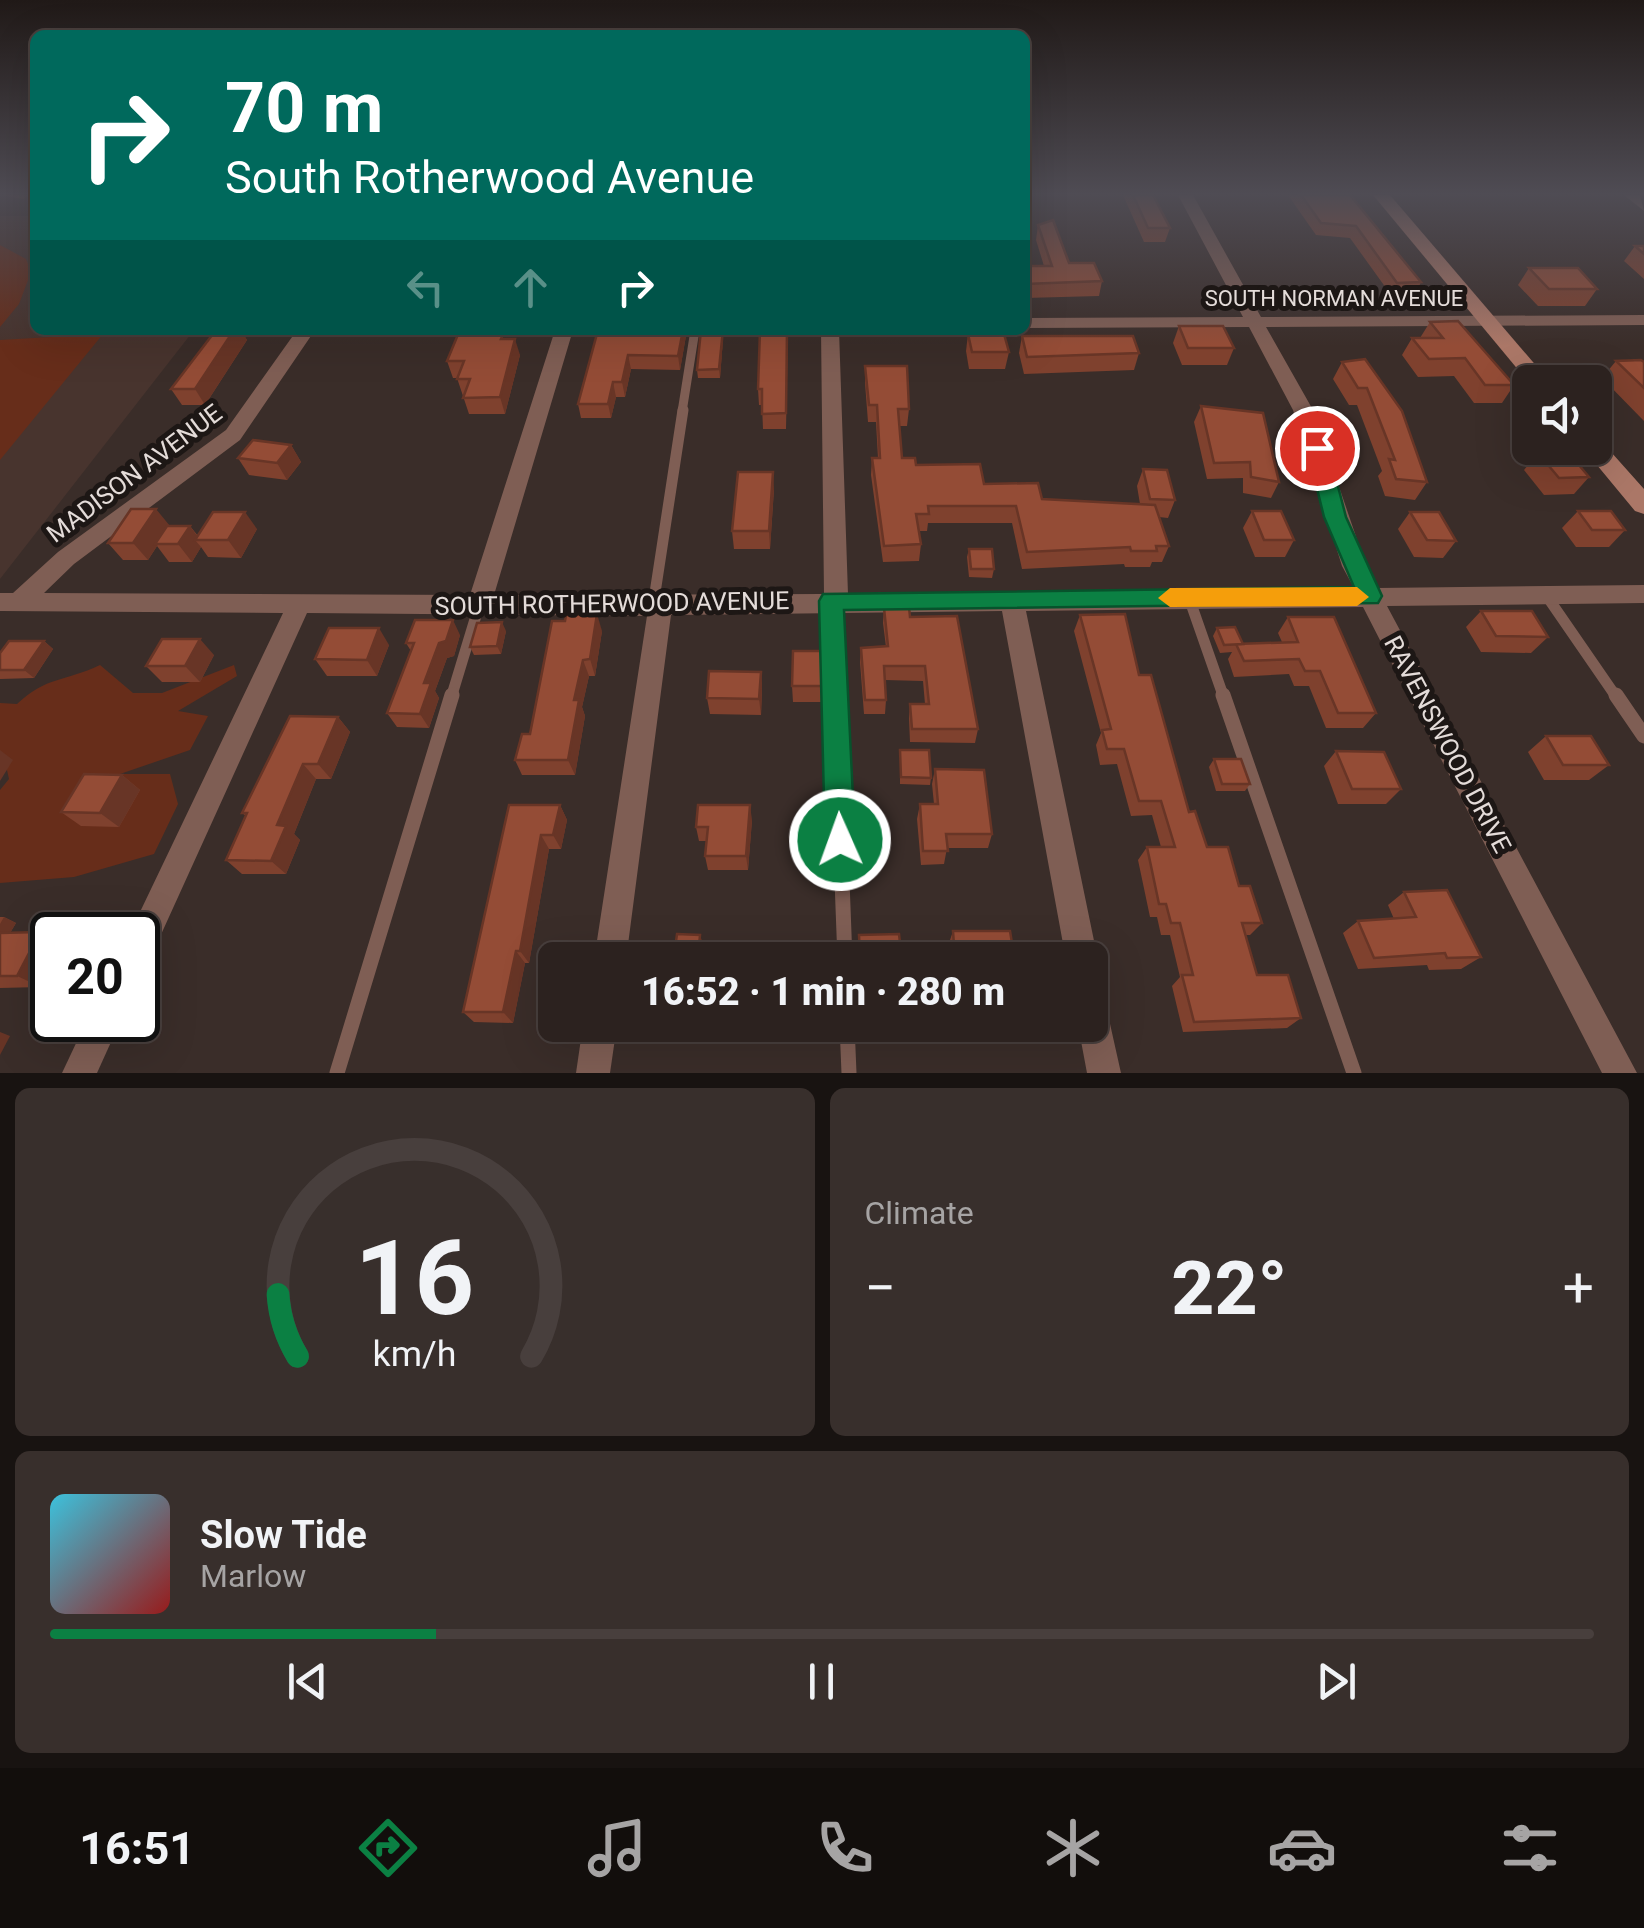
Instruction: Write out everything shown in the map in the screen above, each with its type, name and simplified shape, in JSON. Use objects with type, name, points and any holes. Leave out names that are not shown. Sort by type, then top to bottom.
[{"type":"main road","points":[[1423,245],[1525,365]]},
{"type":"main road","points":[[1610,465],[1644,505]]},
{"type":"street","name":"RAVENSWOOD DRIVE","points":[[1213,245],[1312,430],[1335,517],[1370,596],[1620,1073]]},
{"type":"street","name":"SOUTH NORMAN AVENUE","points":[[1030,323],[1644,320]]},
{"type":"street","name":"MADISON AVENUE","points":[[10,602],[234,435],[303,335]]},
{"type":"street","points":[[479,606],[562,335]]},
{"type":"street","points":[[830,335],[834,601]]},
{"type":"street","name":"SOUTH ROTHERWOOD AVENUE","points":[[10,602],[656,606],[1644,594]]},
{"type":"street","points":[[1012,600],[1078,942]]},
{"type":"street","points":[[156,912],[300,604]]},
{"type":"street","points":[[612,942],[656,606]]},
{"type":"street","points":[[79,1073],[94,1042]]},
{"type":"street","points":[[593,1073],[598,1042]]},
{"type":"street","points":[[1098,1042],[1104,1073]]},
{"type":"lane","points":[[656,606],[695,335]]},
{"type":"lane","points":[[1546,595],[1644,736]]},
{"type":"lane","points":[[1188,598],[1354,1073]]},
{"type":"lane","points":[[834,601],[843,942]]},
{"type":"lane","points":[[337,1073],[479,606]]},
{"type":"lane","points":[[848,1042],[849,1073]]},
{"type":"shaded area","points":[[0,245],[30,245],[30,335],[190,335],[0,579]]},
{"type":"shaded area","points":[[0,245],[26,259],[30,275],[19,304],[0,327]]},
{"type":"shaded area","points":[[102,335],[0,460],[0,340]]},
{"type":"shaded area","points":[[100,665],[133,693],[162,693],[234,665],[237,676],[178,711],[208,716],[190,750],[120,774],[170,774],[178,804],[154,854],[74,877],[0,883],[0,790],[9,779],[5,761],[0,760],[0,703],[17,704],[47,684]]},
{"type":"building","points":[[1045,245],[1062,245],[1069,263],[1094,263],[1102,281],[1030,284],[1030,266],[1052,266]]},
{"type":"building","points":[[1370,245],[1391,245],[1421,282],[1397,283]]},
{"type":"building","points":[[1529,268],[1578,268],[1597,289],[1549,289]]},
{"type":"building","points":[[1458,321],[1512,385],[1485,385],[1465,358],[1429,359],[1412,338],[1443,338],[1430,322]]},
{"type":"building","points":[[1179,326],[1223,326],[1234,348],[1188,348]]},
{"type":"building","points":[[212,335],[231,335],[195,389],[171,389]]},
{"type":"building","points":[[458,335],[503,335],[501,339],[515,339],[500,397],[463,398],[470,379],[457,379],[464,361],[447,361]]},
{"type":"building","points":[[597,335],[682,335],[678,356],[628,355],[622,382],[613,382],[608,404],[578,404]]},
{"type":"building","points":[[700,335],[722,335],[719,369],[697,370]]},
{"type":"building","points":[[760,335],[787,335],[786,413],[762,414],[762,389],[758,389]]},
{"type":"building","points":[[968,335],[1004,335],[1009,352],[972,352]]},
{"type":"building","points":[[1022,336],[1133,336],[1139,353],[1027,357]]},
{"type":"building","points":[[1365,359],[1402,411],[1427,482],[1396,479],[1389,459],[1395,460],[1367,388],[1358,388],[1342,362]]},
{"type":"building","points":[[1616,361],[1644,362],[1644,388]]},
{"type":"building","points":[[865,366],[907,366],[909,409],[898,409],[902,458],[915,458],[916,465],[980,464],[984,484],[1038,483],[1042,499],[1155,505],[1169,546],[1156,546],[1157,551],[1131,551],[1130,547],[1027,552],[1016,506],[928,506],[929,514],[916,514],[921,544],[884,546],[872,458],[880,458],[877,405],[869,405]]},
{"type":"building","points":[[1201,406],[1263,413],[1279,482],[1251,477],[1250,462],[1214,463]]},
{"type":"building","points":[[253,440],[291,445],[277,463],[238,458]]},
{"type":"building","points":[[1548,465],[1579,465],[1589,477],[1559,478]]},
{"type":"building","points":[[1143,469],[1167,470],[1175,500],[1150,499]]},
{"type":"building","points":[[738,472],[773,472],[769,531],[732,531]]},
{"type":"building","points":[[131,509],[156,509],[133,543],[108,543]]},
{"type":"building","points":[[1252,511],[1281,511],[1294,540],[1264,540]]},
{"type":"building","points":[[1578,511],[1611,511],[1625,530],[1592,530]]},
{"type":"building","points":[[213,512],[245,512],[228,540],[195,540]]},
{"type":"building","points":[[1410,512],[1439,512],[1456,541],[1427,540]]},
{"type":"building","points":[[167,526],[190,526],[178,544],[155,544]]},
{"type":"building","points":[[969,549],[992,549],[994,569],[971,569]]},
{"type":"building","points":[[909,607],[910,617],[957,616],[978,729],[912,729],[910,704],[929,704],[925,666],[884,666],[886,700],[865,700],[861,648],[888,646],[884,608]]},
{"type":"building","points":[[1481,611],[1532,611],[1548,637],[1496,636]]},
{"type":"building","points":[[597,614],[590,659],[583,660],[574,700],[579,700],[568,760],[515,760],[522,734],[530,734],[552,621],[565,621],[566,615]]},
{"type":"building","points":[[1125,614],[1139,675],[1151,675],[1189,812],[1195,811],[1207,847],[1228,847],[1239,886],[1250,886],[1262,923],[1242,923],[1257,975],[1288,975],[1301,1018],[1194,1022],[1182,975],[1193,975],[1180,923],[1171,923],[1166,904],[1159,904],[1147,847],[1175,847],[1161,801],[1139,801],[1124,749],[1107,749],[1102,730],[1111,729],[1080,615]]},
{"type":"building","points":[[1288,617],[1334,617],[1376,713],[1338,713],[1320,671],[1305,671],[1299,659],[1244,661],[1236,644],[1298,642]]},
{"type":"building","points":[[415,620],[453,620],[446,641],[439,643],[424,683],[431,683],[420,714],[387,713],[414,643],[406,643]]},
{"type":"building","points":[[502,622],[497,646],[470,647],[477,623]]},
{"type":"building","points":[[1235,627],[1243,644],[1224,645],[1217,628]]},
{"type":"building","points":[[329,628],[379,628],[367,660],[315,659]]},
{"type":"building","points":[[162,639],[200,639],[185,666],[146,666]]},
{"type":"building","points":[[9,641],[44,641],[24,670],[0,670],[0,653]]},
{"type":"building","points":[[793,651],[824,651],[823,686],[792,686]]},
{"type":"building","points":[[709,671],[761,672],[759,699],[707,698]]},
{"type":"building","points":[[290,716],[338,717],[318,764],[303,764],[277,825],[286,826],[271,861],[226,860],[247,813],[242,813]]},
{"type":"building","points":[[1546,736],[1591,736],[1609,765],[1563,765]]},
{"type":"building","points":[[900,750],[929,750],[931,778],[901,777]]},
{"type":"building","points":[[1336,751],[1384,752],[1401,789],[1352,789]]},
{"type":"building","points":[[1214,759],[1241,759],[1250,784],[1222,784]]},
{"type":"building","points":[[935,769],[984,770],[992,834],[946,834],[948,851],[923,851],[920,804],[938,804]]},
{"type":"building","points":[[84,774],[122,775],[100,813],[61,812]]},
{"type":"building","points":[[509,805],[560,805],[553,835],[541,835],[520,951],[516,951],[503,1012],[463,1012]]},
{"type":"building","points":[[698,805],[750,805],[746,856],[705,856],[708,827],[696,827]]},
{"type":"building","points":[[1447,890],[1481,957],[1447,958],[1445,953],[1374,958],[1358,921],[1416,917],[1404,892]]},
{"type":"building","points":[[953,931],[1010,931],[1012,942],[954,942]]},
{"type":"building","points":[[30,932],[30,951],[17,976],[0,976],[0,933]]},
{"type":"building","points":[[677,934],[700,935],[699,942],[676,942]]},
{"type":"building","points":[[899,934],[900,942],[859,942],[859,935]]},
{"type":"slow traffic","points":[[1170,598],[1357,597]]},
{"type":"route","points":[[840,840],[832,601],[1370,596],[1335,517],[1317,448]]}]
